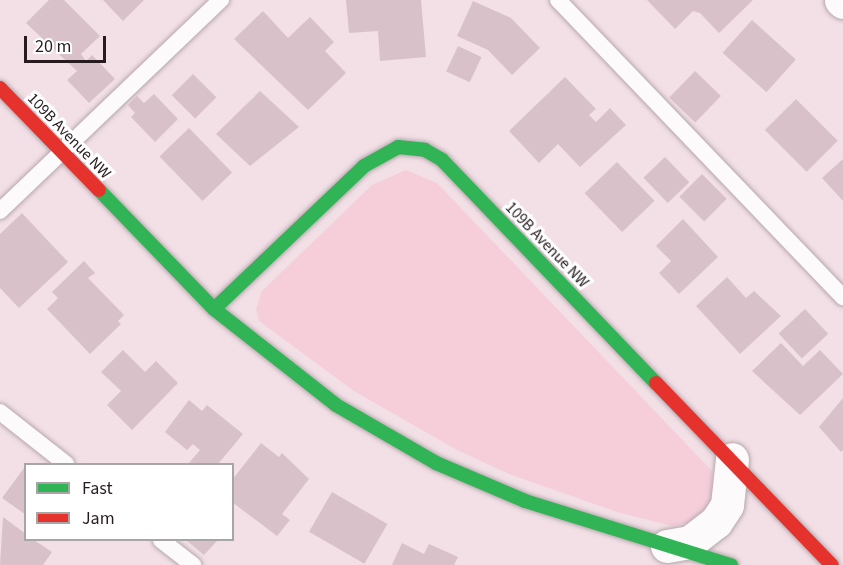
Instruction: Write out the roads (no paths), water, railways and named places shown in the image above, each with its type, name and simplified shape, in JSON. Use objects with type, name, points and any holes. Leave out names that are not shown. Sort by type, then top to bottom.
[{"type":"street","name":"109B Avenue NW","points":[[0,88],[214,309],[336,405],[435,463],[565,516],[731,565]]},
{"type":"street","name":"109B Avenue NW","points":[[214,309],[364,166],[398,147],[425,150],[442,160],[832,565]]},
{"type":"street","points":[[667,546],[690,542],[716,522],[727,504],[732,459]]},
{"type":"lane","points":[[0,211],[221,0]]},
{"type":"lane","points":[[558,0],[843,297]]},
{"type":"lane","points":[[0,412],[64,463]]},
{"type":"lane","points":[[162,541],[193,565]]}]
